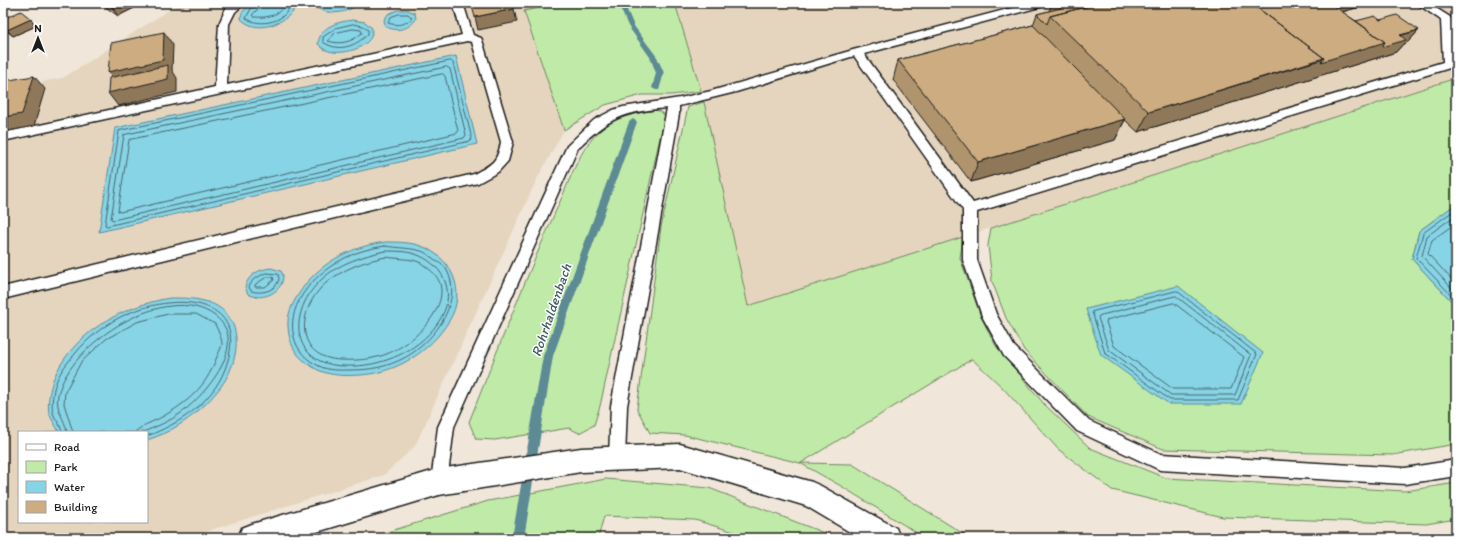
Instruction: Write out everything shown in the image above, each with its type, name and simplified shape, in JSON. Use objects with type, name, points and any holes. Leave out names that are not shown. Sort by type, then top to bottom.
[{"type":"main road","points":[[252,538],[439,482],[581,460],[680,456],[812,495],[886,538]]},
{"type":"lane","points":[[222,89],[224,24],[230,10],[240,3]]},
{"type":"lane","points":[[458,3],[468,37]]},
{"type":"lane","points":[[439,482],[446,427],[573,146],[591,127],[608,116],[629,109],[650,104],[673,104],[713,95],[857,52],[1043,3]]},
{"type":"lane","points":[[970,209],[1449,64],[1446,19],[1422,3]]},
{"type":"lane","points":[[3,137],[468,37],[477,40],[507,142],[504,158],[494,169],[470,180],[3,293]]},
{"type":"lane","points":[[857,52],[970,209],[970,260],[989,316],[1009,351],[1083,426],[1160,462],[1405,476],[1456,468]]},
{"type":"lane","points":[[617,458],[618,406],[673,114],[673,104]]},
{"type":"shaded area","points":[[180,3],[564,3],[524,11],[564,130],[536,181],[415,446],[384,475],[185,538],[3,538],[3,89],[63,78]]},
{"type":"shaded area","points":[[675,3],[1456,3],[1456,78],[748,306],[701,91]]},
{"type":"green space","points":[[564,3],[675,3],[701,91],[671,95],[642,95],[605,105],[564,130],[524,11]]},
{"type":"green space","points":[[1456,78],[1456,204],[1419,231],[1412,259],[1456,306],[1456,444],[1393,455],[1163,449],[1088,417],[1024,350],[1006,318],[992,281],[988,245],[991,228]]},
{"type":"green space","points":[[704,102],[748,306],[963,237],[960,258],[981,317],[996,346],[1044,404],[1090,448],[1166,478],[1405,491],[1456,483],[1456,519],[1426,524],[1223,517],[1112,490],[1058,449],[1002,387],[972,359],[801,463],[852,464],[970,538],[925,538],[841,486],[800,463],[685,435],[650,433],[637,409],[661,227],[688,107]]},
{"type":"green space","points":[[657,110],[665,115],[600,406],[594,425],[579,433],[569,428],[495,440],[476,439],[469,422],[512,313],[573,171],[582,154],[592,139],[614,121],[630,115]]},
{"type":"green space","points":[[606,479],[709,488],[837,538],[754,538],[695,520],[604,516],[598,538],[368,538],[488,501]]},
{"type":"water","points":[[253,3],[293,3],[293,12],[282,21],[275,24],[261,27],[254,26],[247,24],[241,19],[242,12]]},
{"type":"water","points":[[313,3],[359,3],[348,10],[336,13],[318,9],[313,5]]},
{"type":"water","points":[[398,10],[408,10],[415,13],[416,19],[410,25],[402,29],[394,29],[385,26],[384,20],[388,14]]},
{"type":"water","points":[[353,20],[365,22],[372,28],[372,34],[368,42],[351,51],[344,52],[331,52],[325,50],[318,44],[322,33],[330,26]]},
{"type":"water","points":[[456,56],[477,144],[99,232],[115,128]]},
{"type":"water","points":[[1456,204],[1456,306],[1412,259],[1419,231]]},
{"type":"water","points":[[385,242],[418,245],[430,250],[447,266],[453,276],[457,298],[449,321],[432,342],[422,351],[411,359],[386,370],[360,375],[339,375],[318,370],[300,357],[290,341],[288,322],[290,310],[294,302],[306,284],[324,266],[359,248]]},
{"type":"water","points":[[271,268],[281,271],[283,275],[280,286],[276,291],[260,297],[248,294],[245,287],[251,276],[258,271]]},
{"type":"water","points":[[1178,286],[1263,353],[1241,404],[1169,404],[1101,355],[1086,309]]},
{"type":"water","points":[[170,298],[196,299],[217,306],[227,314],[233,325],[236,336],[236,349],[229,374],[222,385],[207,403],[189,418],[168,431],[148,440],[148,431],[58,431],[49,413],[48,405],[53,380],[62,363],[73,348],[101,324],[117,315],[152,302]]},
{"type":"building","points":[[471,3],[512,3],[514,9],[475,17]]},
{"type":"building","points":[[1056,3],[1081,3],[1085,7],[1050,16],[1047,24],[1037,14],[1061,8]]},
{"type":"building","points":[[1101,3],[1251,3],[1324,58],[1149,112],[1050,16]]},
{"type":"building","points":[[1251,3],[1330,3],[1385,42],[1321,62],[1324,58]]},
{"type":"building","points":[[21,11],[31,19],[7,30],[3,26],[3,19]]},
{"type":"building","points":[[1397,15],[1419,30],[1400,35],[1406,40],[1382,47],[1385,42],[1356,21],[1375,16],[1380,20]]},
{"type":"building","points":[[1033,25],[1125,119],[978,162],[898,60]]},
{"type":"building","points":[[164,32],[163,60],[108,72],[111,43]]},
{"type":"building","points":[[168,65],[168,79],[108,93],[109,78]]},
{"type":"building","points":[[34,76],[22,114],[3,117],[3,81]]},
{"type":"waterway","name":"Rohrhaldenbach","points":[[621,3],[631,26],[653,57],[660,73],[656,88]]},
{"type":"waterway","name":"Rohrhaldenbach","points":[[518,538],[548,356],[633,122]]}]
